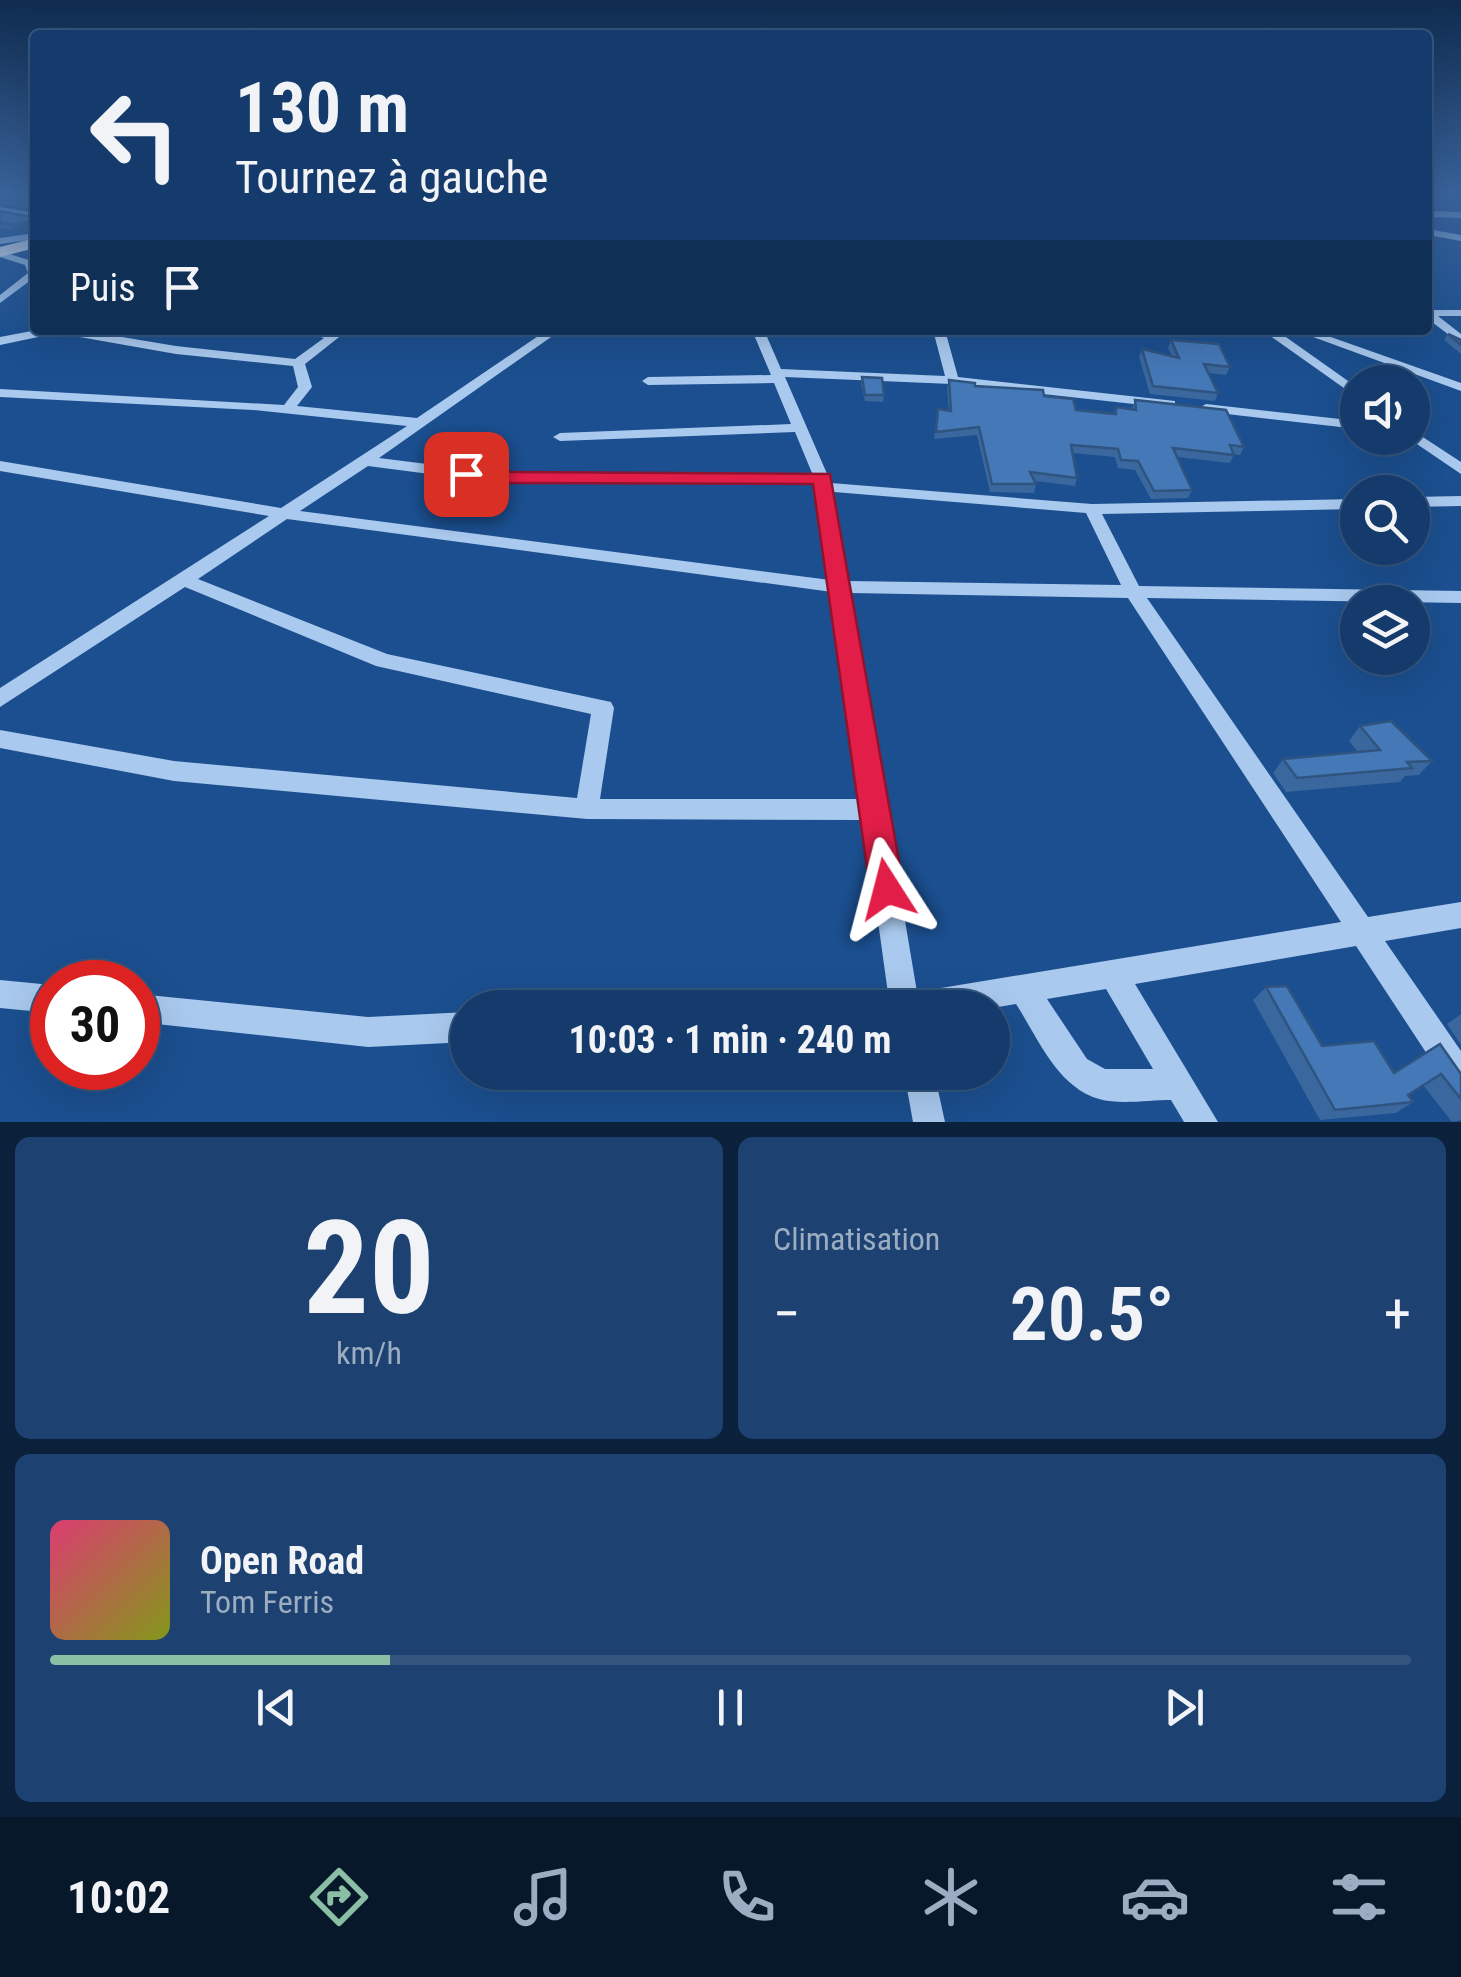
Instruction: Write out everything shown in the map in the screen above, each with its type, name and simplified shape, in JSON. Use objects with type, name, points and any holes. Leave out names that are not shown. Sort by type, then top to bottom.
[{"type":"highway","points":[[0,253],[29,242]]},
{"type":"street","points":[[0,253],[30,261]]},
{"type":"street","points":[[0,300],[30,280]]},
{"type":"street","points":[[1432,314],[1461,313]]},
{"type":"street","points":[[1432,317],[1461,340]]},
{"type":"street","points":[[0,341],[31,335]]},
{"type":"street","points":[[90,335],[176,350],[298,362],[335,335]]},
{"type":"street","points":[[0,699],[366,461],[548,335]]},
{"type":"street","points":[[760,335],[824,482],[905,990]]},
{"type":"street","points":[[940,335],[952,380]]},
{"type":"street","points":[[1275,335],[1340,381]]},
{"type":"street","points":[[1314,335],[1459,385]]},
{"type":"street","points":[[288,410],[305,387],[298,362]]},
{"type":"street","points":[[648,381],[778,376],[952,380],[1340,423]]},
{"type":"street","points":[[0,393],[421,422]]},
{"type":"street","points":[[560,437],[801,428]]},
{"type":"street","points":[[1430,446],[1461,468]]},
{"type":"street","points":[[366,461],[499,478],[824,482],[1092,509],[1340,504]]},
{"type":"street","points":[[2,469],[286,514],[840,587],[1461,596]]},
{"type":"street","points":[[1430,502],[1461,502]]},
{"type":"street","points":[[1092,509],[1134,592],[1461,1078]]},
{"type":"street","points":[[184,580],[383,660],[603,708],[587,810]]},
{"type":"street","points":[[0,739],[174,771],[587,810],[875,810]]},
{"type":"street","points":[[1010,991],[1461,914]]},
{"type":"street","points":[[1112,974],[1202,1122]]},
{"type":"street","points":[[1023,989],[1076,1070],[1102,1085],[1180,1084]]},
{"type":"street","points":[[0,994],[30,997]]},
{"type":"street","points":[[160,1010],[368,1032],[450,1028]]},
{"type":"street","points":[[923,1090],[929,1122]]},
{"type":"building","points":[[1171,340],[1219,344],[1230,367],[1204,364],[1218,393],[1153,386],[1142,349],[1179,358]]},
{"type":"building","points":[[862,377],[882,378],[884,395],[865,395]]},
{"type":"building","points":[[949,380],[975,386],[1043,390],[1044,396],[1073,399],[1076,410],[1116,414],[1116,407],[1136,410],[1135,400],[1226,410],[1244,447],[1230,445],[1234,455],[1173,448],[1192,490],[1154,491],[1138,461],[1121,460],[1118,449],[1071,445],[1077,478],[1030,472],[1036,484],[992,484],[979,427],[936,432],[938,409],[951,411]]},
{"type":"building","points":[[1391,721],[1432,761],[1407,762],[1412,768],[1297,778],[1283,759],[1380,750],[1360,726]]},
{"type":"building","points":[[1287,986],[1322,1046],[1374,1041],[1394,1073],[1440,1044],[1461,1074],[1461,1099],[1441,1074],[1408,1095],[1413,1102],[1335,1110],[1266,987]]},
{"type":"route","points":[[466,474],[499,478],[822,478],[887,889]]}]
